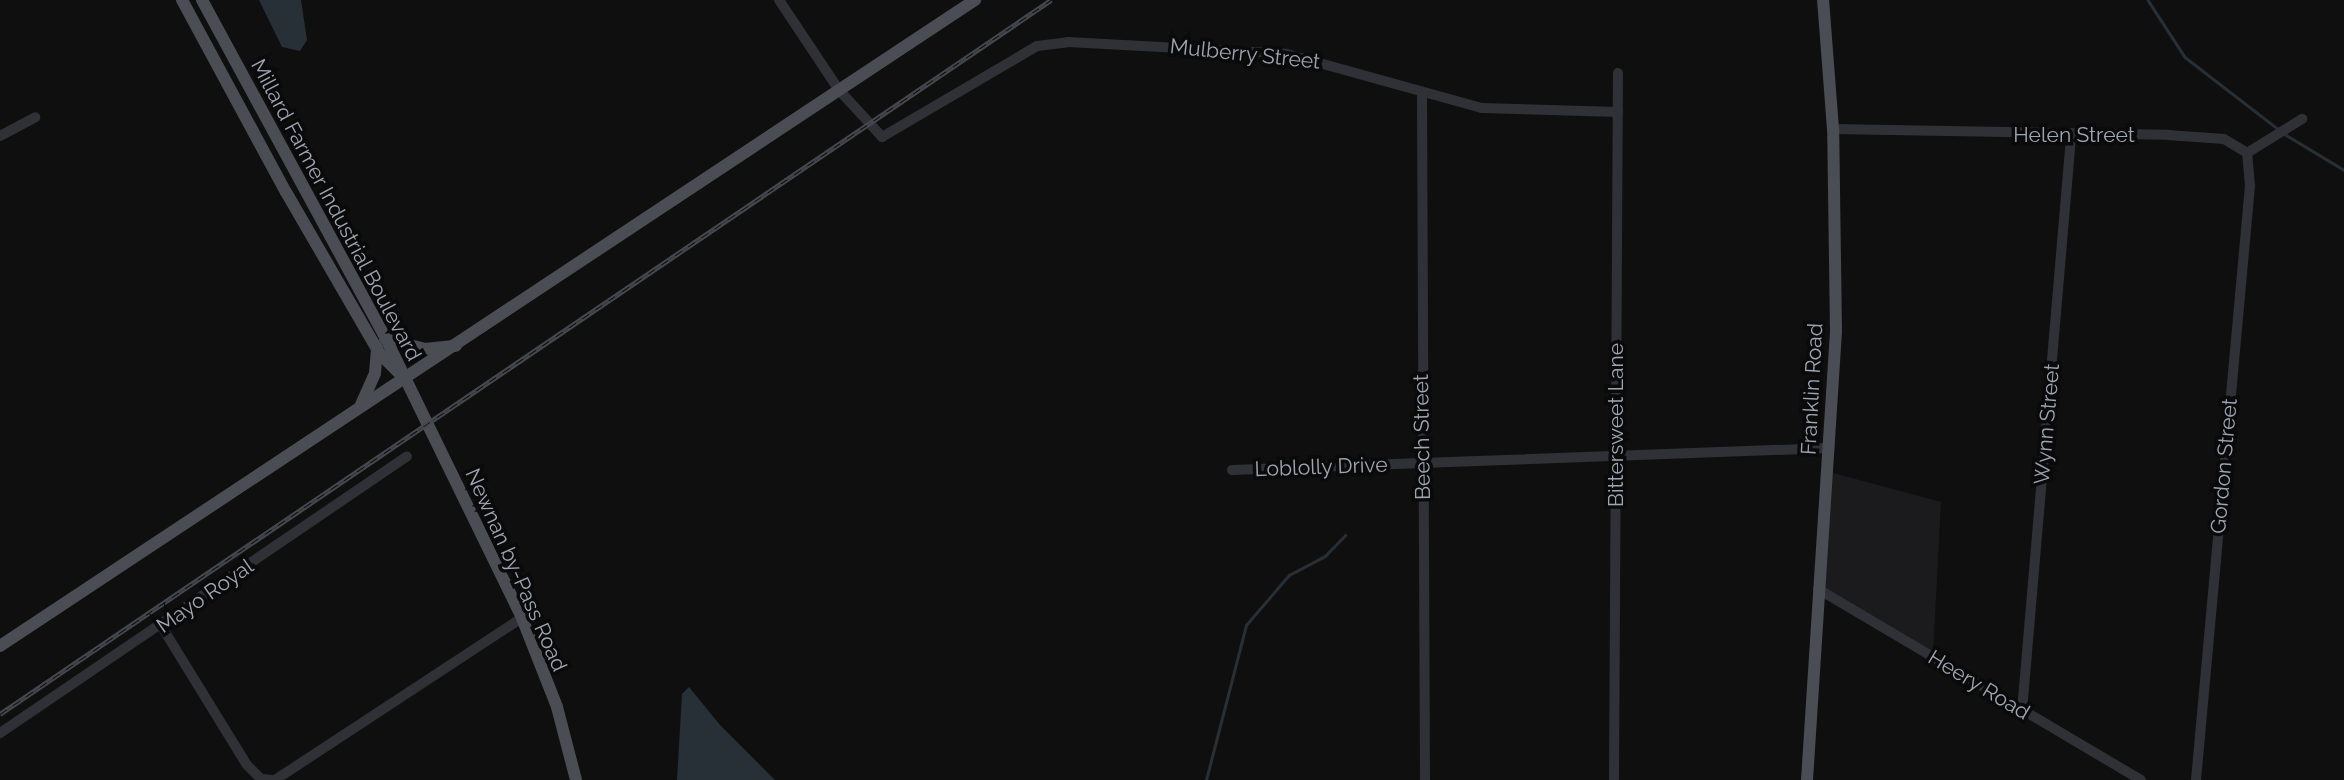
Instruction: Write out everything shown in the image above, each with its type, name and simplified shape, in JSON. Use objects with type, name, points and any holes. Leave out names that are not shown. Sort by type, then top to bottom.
[{"type":"main road","name":"Millard Farmer Industrial Boulevard","points":[[182,0],[381,344],[406,381]]},
{"type":"main road","name":"Millard Farmer Industrial Boulevard","points":[[202,0],[381,344]]},
{"type":"main road","points":[[0,646],[406,381],[975,0]]},
{"type":"main road","name":"Franklin Road","points":[[1807,780],[1818,589],[1830,448],[1833,129],[1824,0]]},
{"type":"main road","points":[[354,414],[368,396],[381,344],[425,349],[459,345]]},
{"type":"main road","name":"Newnan by-Pass Road","points":[[406,381],[522,618],[557,707],[576,780]]},
{"type":"street","points":[[779,0],[839,90]]},
{"type":"street","name":"Mulberry Street","points":[[839,90],[882,136],[890,136],[1014,58],[1037,46],[1068,42],[1287,54],[1355,69],[1422,94],[1505,110],[1618,112]]},
{"type":"street","name":"Bittersweet Lane","points":[[1614,779],[1618,73]]},
{"type":"street","name":"Beech Street","points":[[1422,94],[1425,780]]},
{"type":"street","points":[[0,136],[35,117]]},
{"type":"street","points":[[2247,153],[2302,119]]},
{"type":"street","name":"Helen Street","points":[[1833,129],[2224,139],[2247,153]]},
{"type":"street","name":"Wynn Street","points":[[2022,711],[2071,137]]},
{"type":"street","name":"Gordon Street","points":[[2196,780],[2250,186],[2247,153]]},
{"type":"street","name":"Loblolly Drive","points":[[1231,470],[1830,448]]},
{"type":"street","name":"Mayo Royal","points":[[0,733],[162,627],[407,456]]},
{"type":"street","name":"Heery Road","points":[[1818,589],[2141,780]]},
{"type":"street","points":[[162,627],[247,765],[261,779],[275,780],[522,618]]},
{"type":"shaded area","points":[[259,0],[301,0],[307,40],[300,51],[282,47]]},
{"type":"shaded area","points":[[1826,471],[1941,502],[1933,654],[1816,590]]},
{"type":"shaded area","points":[[689,687],[720,725],[775,780],[677,780],[682,694]]},
{"type":"waterway","points":[[2148,0],[2185,57],[2278,129]]},
{"type":"waterway","points":[[2283,133],[2344,170]]},
{"type":"waterway","points":[[1206,780],[1246,625],[1289,575],[1325,556],[1345,535]]},
{"type":"railway","points":[[0,714],[1051,0]]}]
